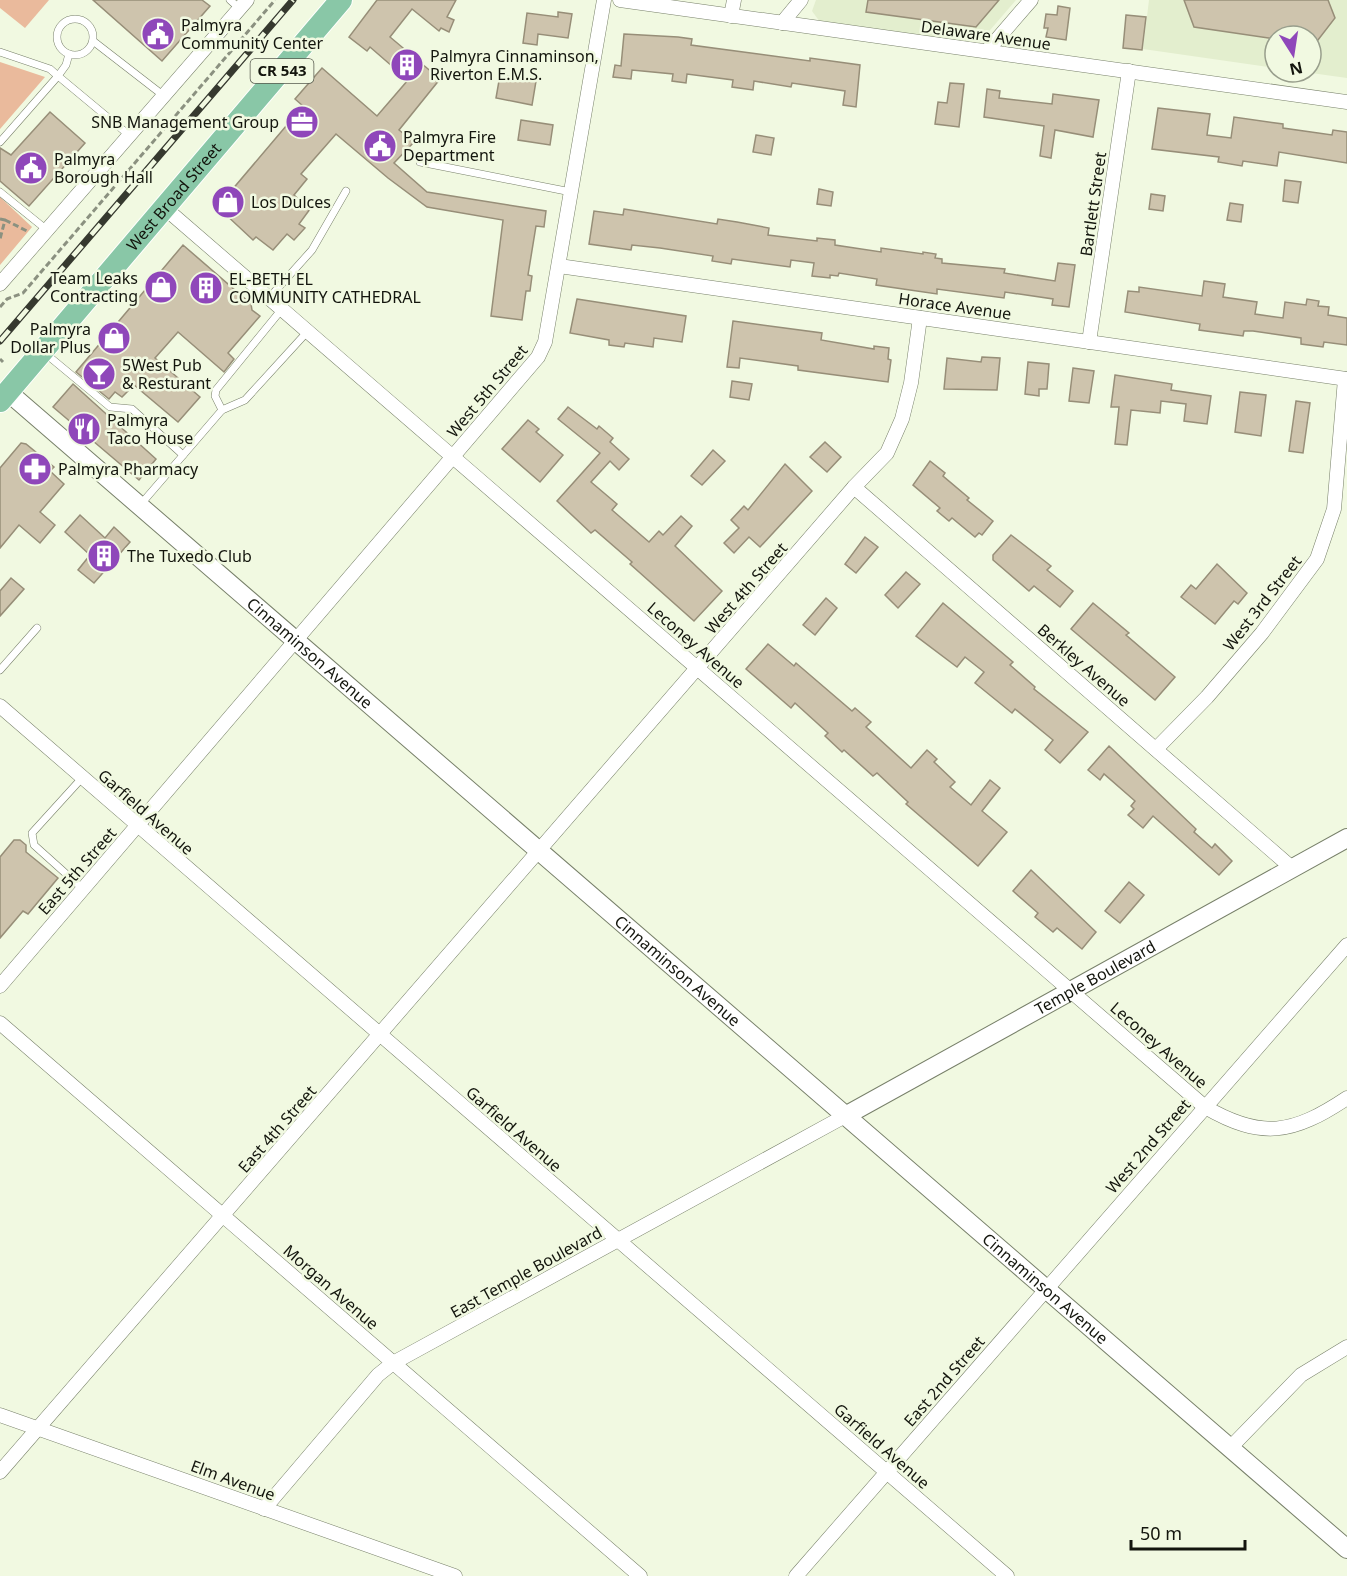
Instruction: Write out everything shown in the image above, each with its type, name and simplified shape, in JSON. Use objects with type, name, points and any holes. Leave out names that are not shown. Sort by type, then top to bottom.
[{"type":"main road","name":"West Broad Street","points":[[4,397],[341,0]]},
{"type":"street","name":"West 5th Street","points":[[296,640],[538,357],[545,342],[604,0]]},
{"type":"street","name":"Delaware Avenue","points":[[620,0],[1347,102]]},
{"type":"street","points":[[731,16],[734,0]]},
{"type":"street","points":[[782,23],[801,0]]},
{"type":"street","points":[[987,51],[1031,0]]},
{"type":"street","points":[[0,285],[164,96],[239,3]]},
{"type":"street","name":"Bartlett Street","points":[[1089,342],[1129,71]]},
{"type":"street","name":"Leconey Avenue","points":[[166,208],[1204,1107],[1229,1120],[1258,1129],[1285,1128],[1317,1118],[1347,1098]]},
{"type":"street","name":"Horace Avenue","points":[[559,266],[1346,379]]},
{"type":"street","name":"West 4th Street","points":[[540,852],[854,487],[887,453],[902,419],[911,384],[920,318]]},
{"type":"street","name":"West 3rd Street","points":[[1156,749],[1207,697],[1262,633],[1317,559],[1334,509],[1346,379]]},
{"type":"street","name":"Cinnaminson Avenue","points":[[4,397],[139,506],[296,640],[1347,1549]]},
{"type":"street","name":"Berkley Avenue","points":[[854,487],[1292,868]]},
{"type":"street","name":"East 5th Street","points":[[0,986],[296,640]]},
{"type":"street","name":"Garfield Avenue","points":[[0,706],[1007,1576]]},
{"type":"street","name":"Temple Boulevard","points":[[845,1116],[1347,838]]},
{"type":"street","name":"East 4th Street","points":[[0,1472],[540,852]]},
{"type":"street","name":"West 2nd Street","points":[[1046,1289],[1347,945]]},
{"type":"street","name":"Morgan Avenue","points":[[0,1023],[640,1576]]},
{"type":"street","name":"East Temple Boulevard","points":[[264,1509],[378,1375],[393,1363],[845,1116]]},
{"type":"street","name":"East 2nd Street","points":[[796,1576],[1046,1289]]},
{"type":"street","points":[[1230,1448],[1301,1375],[1347,1347]]},
{"type":"street","name":"Elm Avenue","points":[[0,1414],[455,1576]]},
{"type":"lane","points":[[67,20],[85,21],[93,30],[91,47],[81,54],[69,54],[57,41],[58,29],[67,20]]},
{"type":"lane","points":[[93,41],[164,96]]},
{"type":"lane","points":[[0,52],[50,69],[129,135]]},
{"type":"lane","points":[[0,142],[58,76],[66,65],[69,54]]},
{"type":"lane","points":[[420,162],[571,192]]},
{"type":"lane","points":[[269,298],[312,250],[346,190]]},
{"type":"lane","points":[[0,192],[47,230]]},
{"type":"lane","points":[[222,410],[215,396],[216,390],[282,309]]},
{"type":"lane","points":[[139,506],[222,410],[245,400],[308,331]]},
{"type":"lane","points":[[43,351],[110,408],[132,409],[183,455]]},
{"type":"lane","points":[[0,670],[37,628]]},
{"type":"lane","points":[[82,778],[33,833],[34,845],[83,889]]},
{"type":"path","points":[[0,307],[7,299],[23,293],[274,0]]},
{"type":"path","points":[[0,219],[5,220],[0,239]]},
{"type":"shaded area","points":[[0,0],[49,0],[25,28],[0,8]]},
{"type":"shaded area","points":[[816,0],[1016,0],[978,44],[820,22],[812,11]]},
{"type":"shaded area","points":[[1149,0],[1347,0],[1347,78],[1323,75],[1323,24],[1263,24],[1263,66],[1143,49]]},
{"type":"shaded area","points":[[0,62],[45,77],[0,129]]},
{"type":"shaded area","points":[[0,197],[32,227],[0,265]]},
{"type":"building","name":"Palmyra Community Center","points":[[93,0],[202,0],[210,6],[162,61]]},
{"type":"building","points":[[377,0],[456,0],[447,17],[454,20],[449,32],[441,28],[439,31],[412,9],[390,37],[440,79],[399,130],[414,142],[394,163],[427,192],[546,211],[544,227],[536,226],[528,275],[532,276],[530,291],[526,291],[522,320],[491,316],[503,220],[427,207],[336,134],[301,174],[307,179],[294,195],[310,209],[299,224],[305,228],[294,240],[287,234],[273,250],[256,237],[253,240],[224,213],[226,210],[220,204],[303,106],[295,99],[322,68],[377,116],[408,80],[370,47],[367,51],[349,37]]},
{"type":"building","points":[[868,0],[999,0],[976,27],[866,12]]},
{"type":"building","points":[[1184,0],[1328,0],[1335,18],[1323,34],[1323,24],[1263,24],[1263,37],[1194,27]]},
{"type":"building","points":[[1058,6],[1070,8],[1066,40],[1046,37],[1048,28],[1044,28],[1046,14],[1057,15]]},
{"type":"building","points":[[558,12],[572,14],[568,38],[538,34],[537,45],[523,43],[527,13],[558,17]]},
{"type":"building","points":[[1126,15],[1146,17],[1142,50],[1123,48]]},
{"type":"building","points":[[624,34],[678,37],[692,39],[691,45],[810,61],[810,58],[860,65],[856,107],[843,105],[845,91],[792,83],[791,87],[754,81],[753,90],[732,87],[733,80],[687,74],[686,83],[672,81],[673,74],[632,70],[631,79],[613,77],[615,65],[621,66]]},
{"type":"building","points":[[500,75],[536,81],[532,105],[496,98]]},
{"type":"building","points":[[950,83],[964,84],[959,127],[935,124],[938,102],[947,103]]},
{"type":"building","points":[[987,89],[1000,91],[999,98],[1052,104],[1053,94],[1099,100],[1093,137],[1055,130],[1051,158],[1040,156],[1044,126],[984,117]]},
{"type":"building","points":[[1158,108],[1210,114],[1207,135],[1231,138],[1234,117],[1283,124],[1283,128],[1332,135],[1333,130],[1347,132],[1347,163],[1279,152],[1277,166],[1243,161],[1242,166],[1218,162],[1219,157],[1152,149]]},
{"type":"building","name":"Palmyra Borough Hall","points":[[50,112],[85,143],[29,206],[0,181],[0,148],[11,155]]},
{"type":"building","points":[[521,120],[553,125],[550,145],[518,140]]},
{"type":"building","points":[[756,135],[774,138],[771,155],[753,152]]},
{"type":"building","points":[[1285,180],[1301,182],[1298,203],[1283,201]]},
{"type":"building","points":[[819,189],[833,192],[831,206],[817,204]]},
{"type":"building","points":[[1151,194],[1165,196],[1163,211],[1149,209]]},
{"type":"building","points":[[1230,203],[1243,205],[1241,222],[1227,220]]},
{"type":"building","points":[[624,209],[717,224],[718,219],[737,222],[769,228],[768,235],[817,241],[817,238],[835,240],[835,245],[881,252],[881,248],[936,254],[935,258],[942,259],[942,263],[1005,269],[1004,273],[1055,281],[1058,263],[1075,265],[1069,307],[1052,305],[1053,299],[1005,292],[1004,298],[937,289],[937,294],[876,285],[877,279],[839,273],[838,276],[830,275],[830,278],[812,276],[814,263],[791,260],[790,267],[732,259],[731,264],[712,261],[713,256],[660,248],[632,245],[631,250],[589,244],[594,211],[623,215]]},
{"type":"building","points":[[183,245],[251,304],[252,310],[260,316],[228,353],[234,359],[224,372],[178,332],[155,358],[200,397],[178,422],[134,385],[122,397],[115,392],[109,399],[76,372]]},
{"type":"building","points":[[1204,281],[1225,284],[1223,297],[1257,302],[1255,314],[1283,318],[1285,302],[1306,305],[1307,299],[1319,301],[1318,306],[1329,307],[1328,315],[1347,318],[1347,345],[1324,342],[1323,347],[1301,344],[1301,338],[1253,331],[1244,331],[1243,336],[1199,330],[1200,324],[1125,312],[1128,291],[1139,292],[1139,287],[1202,296]]},
{"type":"building","points":[[577,299],[686,316],[682,342],[654,338],[653,347],[625,343],[624,347],[609,345],[609,340],[570,333]]},
{"type":"building","points":[[733,321],[822,333],[821,340],[874,349],[874,346],[889,348],[888,359],[891,360],[888,382],[798,370],[798,366],[740,358],[739,368],[727,367]]},
{"type":"building","points":[[982,357],[1000,358],[997,390],[944,389],[947,358],[981,362]]},
{"type":"building","points":[[1028,362],[1049,364],[1047,389],[1039,389],[1039,396],[1025,394]]},
{"type":"building","points":[[1073,368],[1094,371],[1089,403],[1069,401]]},
{"type":"building","points":[[1115,375],[1172,384],[1171,390],[1211,396],[1207,424],[1184,421],[1186,404],[1161,401],[1160,413],[1131,410],[1127,445],[1115,444],[1119,407],[1111,407]]},
{"type":"building","points":[[732,381],[752,384],[749,400],[730,397]]},
{"type":"building","points":[[73,384],[156,459],[139,480],[53,407]]},
{"type":"building","points":[[1240,392],[1266,395],[1261,436],[1235,432]]},
{"type":"building","points":[[1296,401],[1310,403],[1303,453],[1289,451]]},
{"type":"building","points":[[568,407],[597,429],[599,426],[613,438],[610,442],[629,459],[619,470],[610,461],[591,482],[617,504],[612,510],[649,542],[659,531],[663,535],[681,516],[692,526],[675,546],[722,591],[694,621],[630,564],[632,562],[595,530],[591,533],[557,501],[600,453],[558,419]]},
{"type":"building","points":[[528,420],[539,429],[536,432],[563,455],[540,482],[502,449]]},
{"type":"building","points":[[825,442],[841,457],[827,472],[810,457]]},
{"type":"building","points":[[21,443],[26,444],[54,467],[50,471],[64,484],[40,512],[55,525],[40,543],[19,525],[0,548],[0,468]]},
{"type":"building","points":[[713,450],[725,461],[702,485],[691,476]]},
{"type":"building","points":[[930,461],[945,473],[943,476],[969,498],[967,500],[993,521],[982,535],[979,533],[975,537],[952,518],[949,521],[937,511],[940,508],[913,485]]},
{"type":"building","points":[[785,464],[812,491],[760,547],[749,537],[734,553],[724,543],[739,528],[731,520],[744,506],[748,510]]},
{"type":"building","name":"The Tuxedo Club","points":[[80,515],[105,538],[114,527],[130,542],[94,583],[78,570],[90,555],[65,532]]},
{"type":"building","points":[[1011,535],[1051,566],[1047,570],[1073,591],[1060,607],[1034,586],[1029,591],[993,560],[993,555]]},
{"type":"building","points":[[865,537],[878,547],[856,573],[845,564]]},
{"type":"building","points":[[1217,564],[1247,593],[1238,604],[1234,601],[1215,624],[1181,597],[1191,585],[1196,589]]},
{"type":"building","points":[[906,572],[920,584],[898,608],[885,595]]},
{"type":"building","points":[[11,578],[24,589],[0,616],[0,591]]},
{"type":"building","points":[[826,598],[837,608],[815,635],[803,625]]},
{"type":"building","points":[[943,603],[1013,662],[1010,665],[1035,687],[1034,689],[1088,732],[1060,763],[1045,750],[1053,740],[1015,709],[1012,713],[975,683],[984,672],[965,657],[957,667],[916,636]]},
{"type":"building","points":[[1093,603],[1129,633],[1126,635],[1175,677],[1155,700],[1071,629]]},
{"type":"building","points":[[768,644],[794,666],[796,663],[852,711],[855,708],[871,722],[866,727],[911,768],[927,750],[937,759],[934,762],[955,782],[950,787],[971,805],[990,780],[1000,788],[982,811],[1007,832],[978,866],[906,804],[908,802],[877,773],[873,776],[844,750],[842,752],[825,736],[828,733],[795,703],[791,708],[746,669]]},
{"type":"building","points":[[1109,746],[1196,829],[1194,832],[1212,848],[1215,844],[1232,861],[1219,875],[1153,816],[1143,828],[1128,815],[1134,809],[1131,806],[1135,801],[1104,774],[1100,780],[1088,770]]},
{"type":"building","points":[[14,840],[20,840],[26,845],[26,852],[58,878],[28,914],[23,911],[0,938],[0,857]]},
{"type":"building","points":[[1031,870],[1096,932],[1082,949],[1057,928],[1053,932],[1035,917],[1038,913],[1013,891]]},
{"type":"building","points":[[1129,882],[1144,895],[1120,923],[1105,911]]},
{"type":"railway","points":[[0,341],[293,0]]},
{"type":"place","name":"Palmyra Community Center","points":[[158,34]]},
{"type":"place","name":"Palmyra Cinnaminson, Riverton E.M.S.","points":[[407,65]]},
{"type":"place","name":"SNB Management Group","points":[[302,122]]},
{"type":"place","name":"Palmyra Fire Department","points":[[380,146]]},
{"type":"place","name":"Palmyra Borough Hall","points":[[31,168]]},
{"type":"place","name":"Los Dulces","points":[[228,202]]},
{"type":"place","name":"Team Leaks Contracting","points":[[161,287]]},
{"type":"place","name":"EL-BETH EL COMMUNITY CATHEDRAL","points":[[206,288]]},
{"type":"place","name":"Palmyra Dollar Plus","points":[[114,338]]},
{"type":"place","name":"5West Pub & Resturant","points":[[99,374]]},
{"type":"place","name":"Palmyra Taco House","points":[[84,429]]},
{"type":"place","name":"Palmyra Pharmacy","points":[[35,469]]},
{"type":"place","name":"The Tuxedo Club","points":[[104,556]]}]
